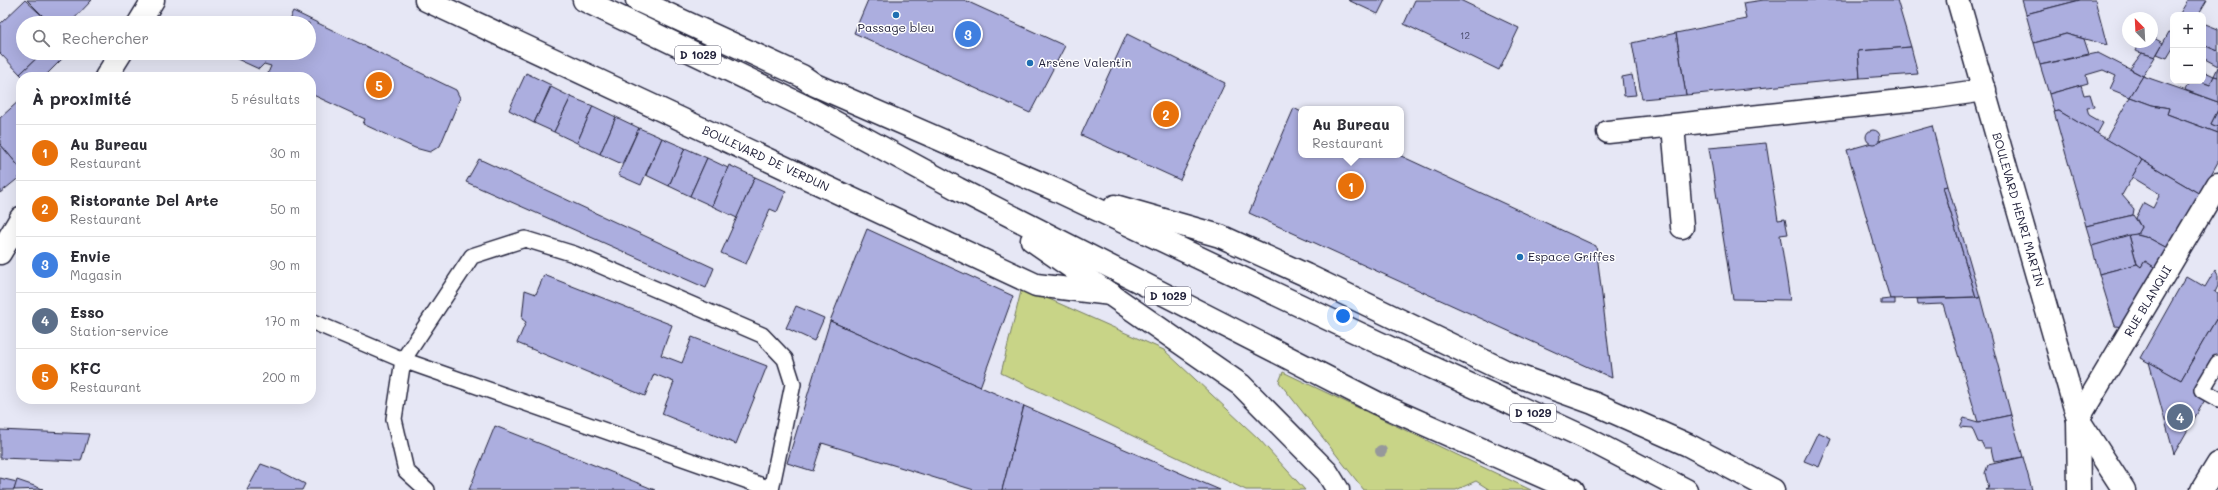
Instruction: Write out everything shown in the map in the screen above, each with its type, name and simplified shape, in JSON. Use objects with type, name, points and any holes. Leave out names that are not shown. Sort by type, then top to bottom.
[{"type":"main road","points":[[143,16],[153,0]]},
{"type":"main road","name":"BOULEVARD DE VERDUN","points":[[426,0],[1036,285],[1111,294]]},
{"type":"main road","name":"D 1029","points":[[584,0],[812,110],[958,189],[1377,403],[1573,490]]},
{"type":"main road","name":"D 1029","points":[[638,0],[802,76],[815,85],[1056,190],[1377,342],[1579,435],[1686,490]]},
{"type":"main road","name":"BOULEVARD HENRI MARTIN","points":[[1958,0],[2078,419],[2079,490]]},
{"type":"main road","points":[[109,72],[117,60]]},
{"type":"main road","points":[[1608,132],[1673,126],[1985,90]]},
{"type":"main road","points":[[1673,126],[1682,227]]},
{"type":"main road","name":"RUE BLANQUI","points":[[2078,419],[2218,184]]},
{"type":"main road","points":[[958,189],[1241,385],[1327,472],[1338,490]]},
{"type":"main road","points":[[1056,190],[1220,236],[1306,275],[1507,372],[1592,403],[1688,445],[1773,490]]},
{"type":"main road","points":[[0,253],[16,226]]},
{"type":"main road","name":"BOULEVARD HENRI MARTIN","points":[[2078,419],[2124,490]]},
{"type":"main road","points":[[2202,490],[2218,464]]},
{"type":"lane","points":[[316,323],[403,360],[771,489],[793,384],[785,359],[762,335],[574,254],[525,239],[472,256],[403,360],[394,419],[406,471],[427,490]]},
{"type":"lane","points":[[2218,363],[2202,390],[2218,400]]},
{"type":"green space","points":[[1022,287],[1164,350],[1259,439],[1305,490],[1246,490],[1001,373]]},
{"type":"green space","points":[[1283,372],[1531,490],[1490,490],[1476,481],[1456,490],[1364,490],[1279,382]]},
{"type":"building","points":[[25,0],[42,16],[16,16],[16,60],[35,60],[22,72],[18,72],[0,53],[0,24]]},
{"type":"building","points":[[27,0],[92,0],[77,16],[43,16]]},
{"type":"building","points":[[868,0],[964,0],[1065,46],[1030,113],[854,33]]},
{"type":"building","points":[[1348,0],[1385,0],[1378,14]]},
{"type":"building","points":[[1415,0],[1460,0],[1519,28],[1499,70],[1404,24]]},
{"type":"building","points":[[1764,0],[1897,0],[1911,47],[1858,51],[1860,78],[1686,95],[1676,33],[1746,19],[1743,3]]},
{"type":"building","points":[[2022,0],[2080,0],[2026,14]]},
{"type":"building","points":[[2080,0],[2095,0],[2107,45],[2066,34],[2034,43],[2026,14]]},
{"type":"building","points":[[2188,0],[2207,0],[2200,12],[2181,12]]},
{"type":"building","points":[[293,11],[303,16],[290,16]]},
{"type":"building","points":[[316,22],[456,90],[460,98],[440,146],[430,152],[415,148],[363,124],[365,119],[316,96],[316,72],[268,72],[271,66],[264,64],[259,69],[239,60],[316,60]]},
{"type":"building","points":[[2206,24],[2218,29],[2218,51],[2206,46]]},
{"type":"building","points":[[2170,32],[2170,53],[2167,58],[2157,54]]},
{"type":"building","points":[[1676,33],[1686,95],[1642,99],[1632,43]]},
{"type":"building","points":[[1127,34],[1225,83],[1180,180],[1081,135]]},
{"type":"building","points":[[2066,34],[2084,39],[2089,54],[2040,65],[2034,43]]},
{"type":"building","points":[[2158,40],[2163,43],[2155,57],[2135,51],[2136,48],[2158,48]]},
{"type":"building","points":[[2206,46],[2218,51],[2218,66],[2206,60]]},
{"type":"building","points":[[1911,47],[1918,74],[1860,78],[1858,51]]},
{"type":"building","points":[[2098,53],[2143,76],[2130,97],[2110,89],[2116,76],[2103,70],[2086,75],[2088,83],[2049,94],[2040,65]]},
{"type":"building","points":[[2142,53],[2155,57],[2143,76],[2130,69]]},
{"type":"building","points":[[35,60],[61,60],[49,72],[22,72]]},
{"type":"building","points":[[2218,67],[2218,77],[2214,76]]},
{"type":"building","points":[[2206,72],[2214,76],[2210,85],[2206,84]]},
{"type":"building","points":[[526,73],[551,85],[534,123],[509,110]]},
{"type":"building","points":[[1632,75],[1636,95],[1624,96],[1622,77]]},
{"type":"building","points":[[2143,76],[2218,102],[2218,110],[2211,124],[2218,127],[2218,133],[2167,114],[2169,108],[2152,105],[2130,97]]},
{"type":"building","points":[[2214,76],[2218,77],[2218,102],[2185,90],[2188,84],[2206,84],[2210,85]]},
{"type":"building","points":[[2081,85],[2084,95],[2090,94],[2094,107],[2087,108],[2089,115],[2103,123],[2097,134],[2059,111],[2054,112],[2049,94]]},
{"type":"building","points":[[551,87],[571,97],[554,132],[534,123]]},
{"type":"building","points":[[571,97],[593,106],[577,143],[554,132]]},
{"type":"building","points":[[2130,97],[2152,105],[2169,108],[2167,114],[2218,133],[2218,162],[2200,194],[2106,139]]},
{"type":"building","points":[[16,104],[16,163],[0,144],[0,118]]},
{"type":"building","points":[[593,106],[616,117],[600,154],[577,143]]},
{"type":"building","points":[[1294,108],[1298,110],[1298,158],[1404,157],[1596,246],[1612,378],[1249,213]]},
{"type":"building","points":[[2218,110],[2218,127],[2211,124]]},
{"type":"building","points":[[2059,111],[2142,160],[2122,195],[2134,209],[2133,215],[2086,226],[2054,112]]},
{"type":"building","points":[[616,117],[639,128],[622,164],[600,154]]},
{"type":"building","points":[[1932,126],[1948,186],[1943,187],[1976,297],[1890,299],[1847,150]]},
{"type":"building","points":[[639,128],[662,138],[641,185],[618,175]]},
{"type":"building","points":[[1873,130],[1878,132],[1880,137],[1878,142],[1873,144],[1868,142],[1866,137],[1868,132]]},
{"type":"building","points":[[662,138],[685,148],[669,186],[646,175]]},
{"type":"building","points":[[1766,143],[1778,220],[1785,219],[1788,234],[1780,235],[1790,300],[1733,299],[1709,148]]},
{"type":"building","points":[[0,144],[16,163],[16,180],[0,193]]},
{"type":"building","points":[[685,148],[707,158],[690,196],[669,186]]},
{"type":"building","points":[[707,158],[728,168],[712,206],[690,196]]},
{"type":"building","points":[[479,159],[714,268],[706,288],[466,182]]},
{"type":"building","points":[[2142,160],[2200,194],[2169,249],[2145,236],[2137,234],[2141,227],[2136,218],[2144,203],[2153,208],[2160,194],[2132,177]]},
{"type":"building","points":[[729,165],[755,177],[737,218],[712,206]]},
{"type":"building","points":[[755,177],[786,191],[777,212],[770,209],[746,264],[721,253]]},
{"type":"building","points":[[1948,186],[1980,297],[1976,297],[1943,187]]},
{"type":"building","points":[[2133,215],[2141,227],[2137,234],[2092,246],[2086,226]]},
{"type":"building","points":[[867,229],[1013,296],[980,387],[830,321]]},
{"type":"building","points":[[2137,234],[2145,236],[2169,249],[2157,269],[2145,261],[2141,267],[2137,264],[2129,235]]},
{"type":"building","points":[[2129,235],[2137,264],[2099,274],[2092,246]]},
{"type":"building","points":[[2145,261],[2157,269],[2123,327],[2115,326],[2099,274],[2137,264],[2141,267]]},
{"type":"building","points":[[2215,270],[2218,275],[2218,286],[2215,292],[2218,294],[2218,316],[2181,380],[2140,358],[2186,276],[2205,287]]},
{"type":"building","points":[[544,275],[672,325],[661,355],[682,363],[692,337],[767,366],[736,444],[662,414],[674,382],[654,374],[645,396],[517,343],[526,322],[522,319],[525,290],[536,294]]},
{"type":"building","points":[[1980,297],[2011,415],[1978,422],[1943,304],[1918,305],[1917,299]]},
{"type":"building","points":[[1895,299],[1895,304],[1881,304],[1881,300]]},
{"type":"building","points":[[796,306],[824,318],[814,341],[786,328]]},
{"type":"building","points":[[2218,316],[2218,377],[2174,454],[2149,362],[2181,380]]},
{"type":"building","points":[[830,321],[1024,406],[1002,490],[974,490],[822,443],[813,471],[787,463]]},
{"type":"building","points":[[1024,406],[1220,490],[1002,490]]},
{"type":"building","points":[[2011,415],[2023,457],[1994,462],[1991,448],[1984,448],[1982,443],[1978,442],[1972,428],[1960,427],[1964,418],[1978,422]]},
{"type":"building","points":[[495,426],[584,461],[655,490],[469,490]]},
{"type":"building","points":[[0,430],[89,434],[81,461],[0,458]]},
{"type":"building","points":[[1818,432],[1831,438],[1819,467],[1804,461]]},
{"type":"building","points":[[2023,457],[2032,490],[1985,490],[1989,489],[1985,473],[1988,465]]},
{"type":"building","points":[[261,464],[280,471],[305,484],[302,490],[247,490]]},
{"type":"building","points":[[0,478],[17,482],[14,490],[0,490]]},
{"type":"building","points":[[17,480],[43,489],[14,490]]},
{"type":"place","name":"Passage bleu","points":[[896,15]]},
{"type":"place","name":"Envie","points":[[968,34]]},
{"type":"place","name":"Arsène Valentin","points":[[1030,63]]},
{"type":"place","name":"KFC","points":[[379,85]]},
{"type":"place","name":"Ristorante Del Arte","points":[[1166,114]]},
{"type":"place","name":"Au Bureau","points":[[1351,186]]},
{"type":"place","name":"Espace Griffes","points":[[1520,257]]},
{"type":"place","name":"Esso","points":[[2180,417]]}]
